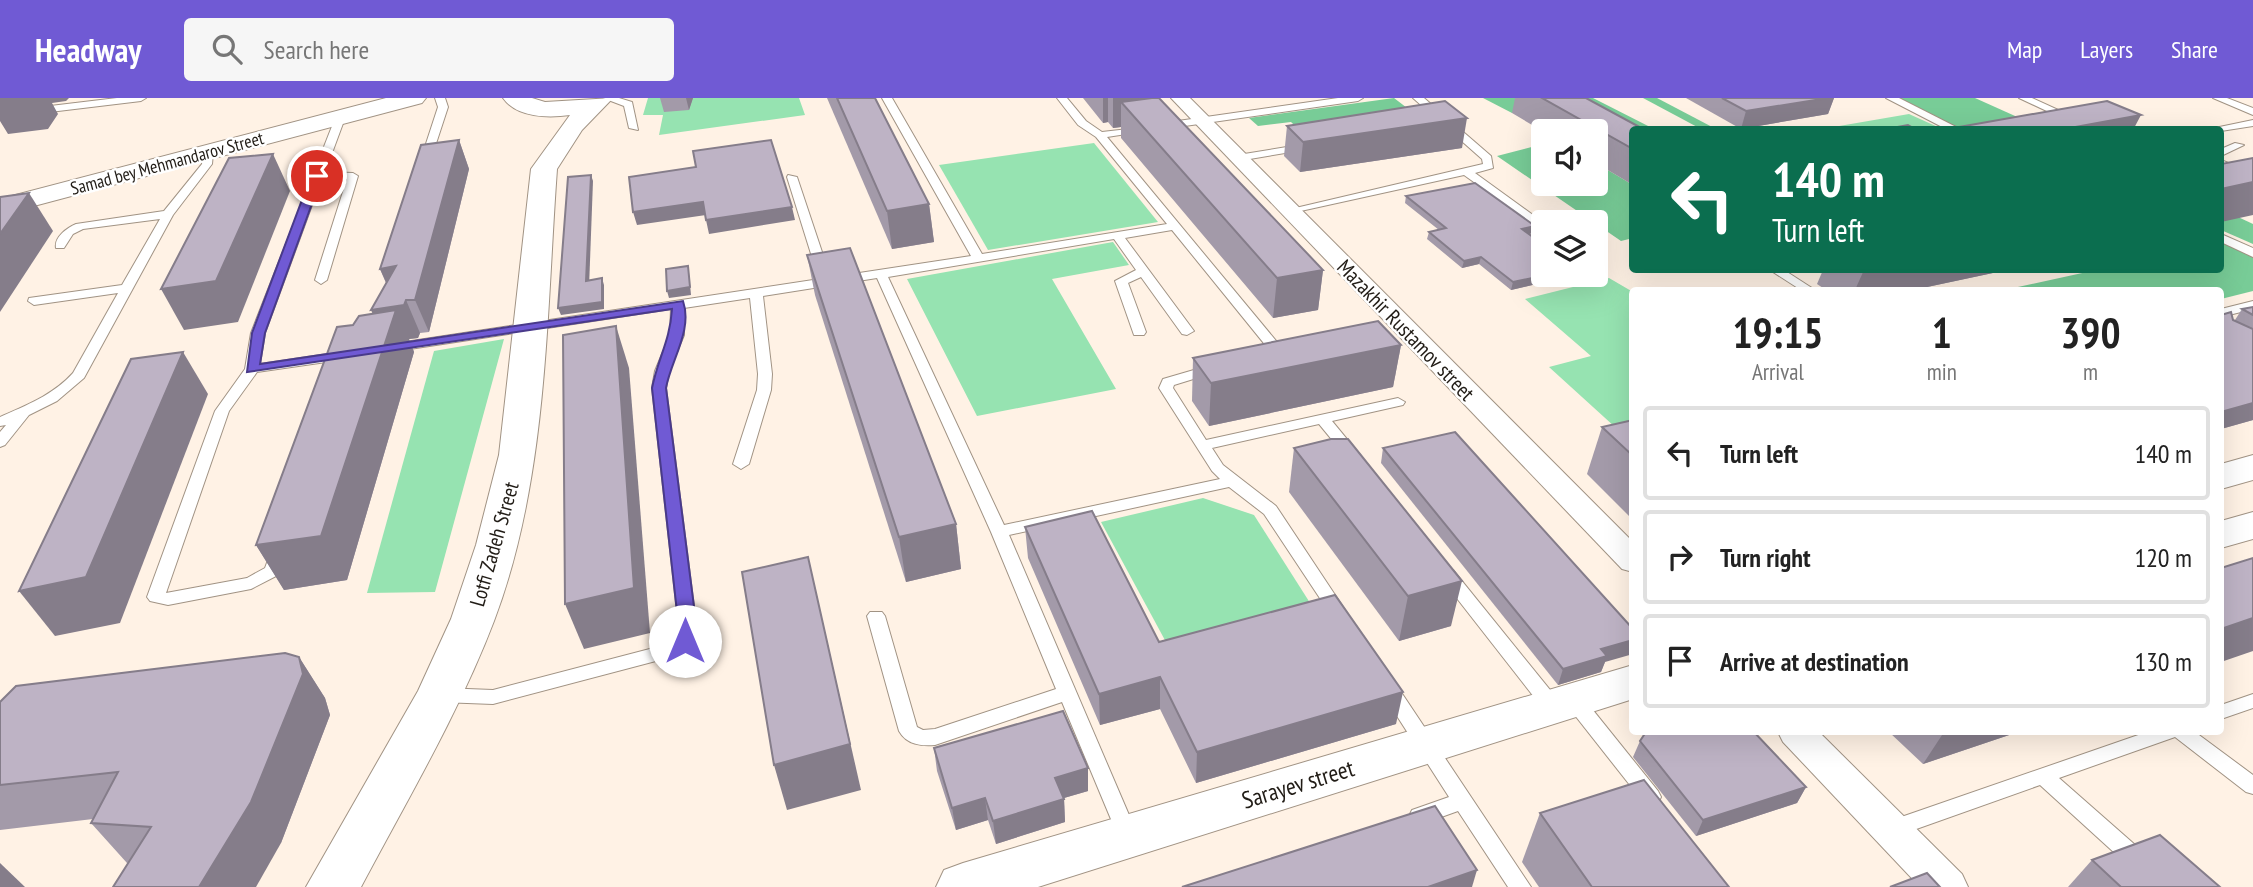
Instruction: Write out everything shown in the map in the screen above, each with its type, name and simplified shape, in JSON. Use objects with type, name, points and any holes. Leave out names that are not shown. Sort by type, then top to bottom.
[{"type":"main road","name":"Samad bey Mehmandarov Street","points":[[0,197],[384,98]]},
{"type":"main road","name":"Samad bey Mehmandarov Street","points":[[0,207],[414,98]]},
{"type":"main road","points":[[515,98],[547,109],[577,106],[600,98]]},
{"type":"main road","points":[[515,98],[536,149],[573,125],[600,98]]},
{"type":"main road","name":"Lotfi Zadeh Street","points":[[333,887],[439,695],[473,619],[496,545],[518,455],[530,327],[536,149]]},
{"type":"main road","points":[[2224,534],[2253,525]]},
{"type":"main road","name":"Sarayev street","points":[[963,887],[1026,878],[1128,836],[1629,683]]},
{"type":"street","name":"Mazakhir Rustamov street","points":[[1180,98],[1291,212],[1399,330],[1629,557]]},
{"type":"street","points":[[1799,735],[1947,887]]},
{"type":"lane","points":[[0,115],[141,98]]},
{"type":"lane","points":[[423,170],[443,107],[440,98]]},
{"type":"lane","points":[[608,98],[629,104],[634,128]]},
{"type":"lane","points":[[887,98],[979,259]]},
{"type":"lane","points":[[1062,98],[1082,123],[1100,135],[1280,354]]},
{"type":"lane","points":[[1100,135],[1359,98]]},
{"type":"lane","points":[[1291,212],[1484,169],[1489,162],[1419,98]]},
{"type":"lane","points":[[1891,98],[1950,126]]},
{"type":"lane","points":[[2024,98],[2088,126]]},
{"type":"lane","points":[[2218,98],[2253,112]]},
{"type":"lane","points":[[285,533],[272,571],[251,583],[167,599],[156,597],[222,411],[252,369],[258,333],[340,118]]},
{"type":"lane","points":[[2224,128],[2253,123]]},
{"type":"lane","points":[[1435,126],[1448,124]]},
{"type":"lane","points":[[1238,158],[1317,145]]},
{"type":"lane","points":[[2224,152],[2239,145]]},
{"type":"lane","points":[[0,422],[67,390],[129,288],[168,214],[201,174],[208,153]]},
{"type":"lane","points":[[2224,164],[2253,178]]},
{"type":"lane","points":[[1467,172],[1531,219]]},
{"type":"lane","points":[[317,176],[353,176],[321,280]]},
{"type":"lane","points":[[792,177],[826,282]]},
{"type":"lane","points":[[2239,182],[2253,178]]},
{"type":"lane","points":[[60,244],[69,232],[80,226],[168,214]]},
{"type":"lane","points":[[252,369],[356,356],[1174,226]]},
{"type":"lane","points":[[1118,236],[1187,331]]},
{"type":"lane","points":[[2224,239],[2253,253]]},
{"type":"lane","points":[[1139,332],[1120,287],[1124,278],[1144,271]]},
{"type":"lane","points":[[1782,273],[1804,287]]},
{"type":"lane","points":[[881,274],[999,532],[1128,836]]},
{"type":"lane","points":[[34,301],[129,288]]},
{"type":"lane","points":[[741,464],[764,390],[765,374],[756,293]]},
{"type":"lane","points":[[439,695],[493,697],[671,650],[685,641],[688,630],[659,388],[662,371],[677,335],[678,304]]},
{"type":"lane","points":[[2224,312],[2253,304]]},
{"type":"lane","points":[[1230,365],[1180,376],[1168,382],[1166,388],[1217,468],[1270,510],[1352,633]]},
{"type":"lane","points":[[1203,445],[1398,402]]},
{"type":"lane","points":[[0,442],[26,410]]},
{"type":"lane","points":[[1323,419],[1365,472]]},
{"type":"lane","points":[[999,532],[1232,481]]},
{"type":"lane","points":[[1433,557],[1664,814]]},
{"type":"lane","points":[[876,616],[909,731],[920,737],[935,737],[1067,694]]},
{"type":"lane","points":[[1381,677],[1520,887]]},
{"type":"lane","points":[[2224,711],[2253,701]]},
{"type":"lane","points":[[1891,829],[2159,735]]},
{"type":"lane","points":[[2186,735],[2253,786]]},
{"type":"lane","points":[[2043,776],[2167,887]]},
{"type":"lane","points":[[1398,823],[1463,802]]},
{"type":"green space","points":[[648,98],[799,98],[805,115],[659,135],[663,115],[643,115]]},
{"type":"green space","points":[[1394,98],[1428,124],[1312,142],[1291,122],[1258,126],[1249,118]]},
{"type":"green space","points":[[1483,98],[1593,98],[1648,126],[1629,126],[1629,129],[1608,124],[1608,119],[1590,119],[1543,107],[1512,113]]},
{"type":"green space","points":[[1643,98],[1657,98],[1710,126],[1695,126]]},
{"type":"green space","points":[[1890,98],[1975,98],[2037,126],[1950,126]]},
{"type":"green space","points":[[1909,114],[1936,126],[1839,126]]},
{"type":"green space","points":[[1094,143],[1158,222],[988,250],[939,165]]},
{"type":"green space","points":[[1531,147],[1531,179],[1497,156]]},
{"type":"green space","points":[[1608,170],[1629,183],[1629,239],[1621,241],[1608,232],[1608,210],[1576,210],[1555,196],[1608,196]]},
{"type":"green space","points":[[2224,210],[2253,224],[2253,244],[2224,231]]},
{"type":"green space","points":[[1113,242],[1129,265],[1052,279],[1116,389],[977,416],[907,279]]},
{"type":"green space","points":[[2224,242],[2253,257],[2253,291],[2224,298],[2224,287],[2018,287],[2082,273],[2224,273]]},
{"type":"green space","points":[[1609,278],[1629,290],[1629,436],[1626,437],[1549,367],[1591,356],[1525,299],[1573,287],[1608,287]]},
{"type":"green space","points":[[504,339],[435,592],[367,593],[434,351]]},
{"type":"green space","points":[[1203,498],[1254,515],[1319,617],[1173,655],[1101,522]]},
{"type":"building","points":[[837,98],[875,98],[929,204],[887,211]]},
{"type":"building","points":[[1159,98],[1323,270],[1277,278],[1121,102]]},
{"type":"building","points":[[1542,98],[1586,98],[1638,126],[1629,126],[1629,147],[1608,135],[1608,119],[1579,119]]},
{"type":"building","points":[[1722,98],[1828,98],[1746,111]]},
{"type":"building","points":[[1445,101],[1467,118],[1303,142],[1287,126]]},
{"type":"building","points":[[2107,101],[2141,115],[2081,126],[1965,126]]},
{"type":"building","points":[[459,140],[415,300],[406,300],[404,305],[371,310],[396,266],[380,269],[421,145]]},
{"type":"building","points":[[771,140],[792,207],[706,220],[703,202],[633,212],[629,177],[696,167],[693,151]]},
{"type":"building","points":[[273,154],[216,281],[161,289],[229,158]]},
{"type":"building","points":[[2253,158],[2253,182],[2224,188],[2224,163]]},
{"type":"building","points":[[591,175],[586,281],[602,278],[602,302],[558,308],[568,177]]},
{"type":"building","points":[[1475,183],[1531,223],[1531,227],[1522,229],[1531,236],[1531,278],[1513,282],[1481,257],[1464,261],[1429,232],[1446,228],[1406,196]]},
{"type":"building","points":[[29,193],[0,234],[0,197]]},
{"type":"building","points":[[850,248],[956,524],[899,537],[807,255]]},
{"type":"building","points":[[688,266],[690,287],[667,291],[666,269]]},
{"type":"building","points":[[2253,307],[2253,315],[2242,309]]},
{"type":"building","points":[[396,310],[321,536],[256,545],[337,327],[353,325],[359,316]]},
{"type":"building","points":[[2231,312],[2233,320],[2253,329],[2253,403],[2224,411],[2224,314]]},
{"type":"building","points":[[1378,321],[1401,345],[1211,383],[1193,358]]},
{"type":"building","points":[[616,326],[634,588],[565,604],[563,335]]},
{"type":"building","points":[[183,352],[86,577],[19,591],[131,359]]},
{"type":"building","points":[[1629,421],[1629,452],[1602,427]]},
{"type":"building","points":[[1455,432],[1629,625],[1629,641],[1601,649],[1607,656],[1563,669],[1383,448]]},
{"type":"building","points":[[1331,439],[1348,439],[1462,581],[1408,596],[1294,448]]},
{"type":"building","points":[[1092,511],[1159,642],[1335,595],[1403,692],[1197,752],[1160,677],[1099,694],[1025,527]]},
{"type":"building","points":[[808,557],[850,744],[774,765],[742,572]]},
{"type":"building","points":[[2253,558],[2253,618],[2224,628],[2224,567]]},
{"type":"building","points":[[285,653],[299,657],[303,674],[251,802],[199,887],[113,887],[151,827],[91,823],[118,772],[0,785],[0,702],[16,686]]},
{"type":"building","points":[[1063,711],[1088,768],[1055,778],[1064,799],[993,821],[985,798],[952,808],[934,748]]},
{"type":"building","points":[[1644,735],[1757,735],[1806,787],[1703,820],[1640,741]]},
{"type":"building","points":[[1644,780],[1729,887],[1592,887],[1540,813]]},
{"type":"building","points":[[1435,806],[1477,870],[1428,887],[1182,887]]},
{"type":"building","points":[[2160,835],[2220,887],[2121,887],[2092,860]]},
{"type":"building","points":[[1927,873],[1940,887],[1890,887]]},
{"type":"route","points":[[317,176],[258,333],[252,369],[678,304],[677,335],[662,371],[659,388],[688,630],[685,641]]}]
